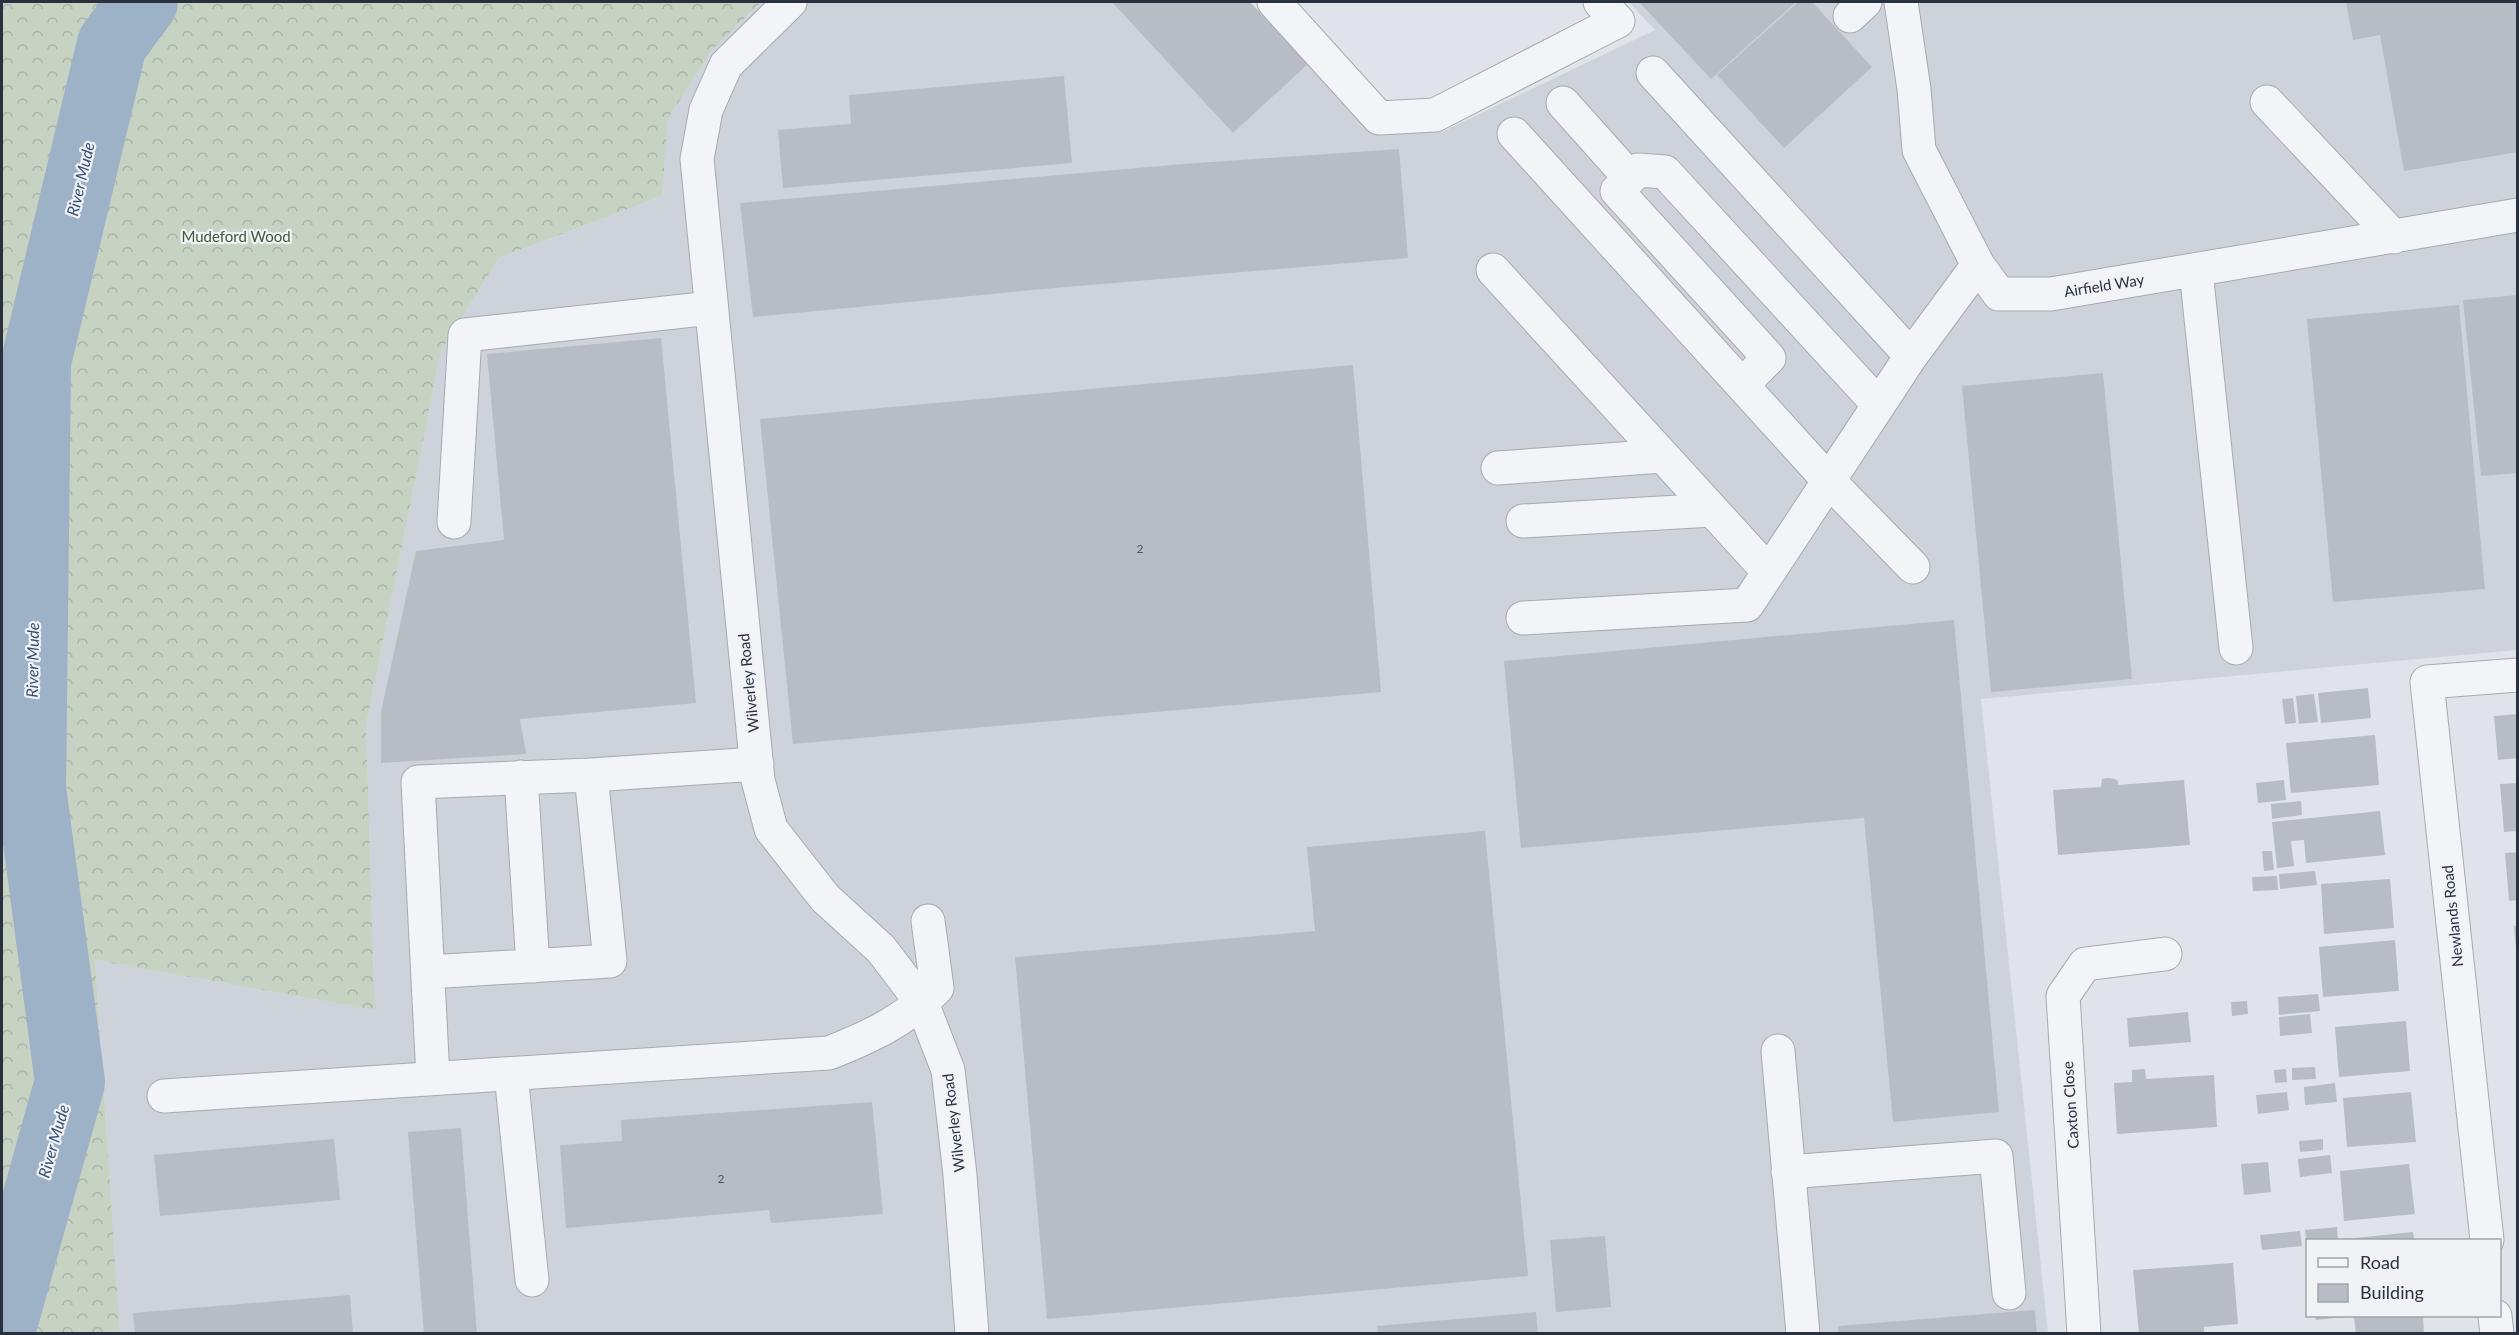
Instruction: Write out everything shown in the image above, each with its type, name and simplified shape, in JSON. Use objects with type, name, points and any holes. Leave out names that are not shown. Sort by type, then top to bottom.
[{"type":"street","name":"Wilverley Road","points":[[790,2],[726,65],[706,110],[697,159],[757,764],[771,829],[825,898],[881,949],[922,1002],[948,1070],[960,1175],[972,1334]]},
{"type":"street","points":[[1274,2],[1379,118],[1435,115],[1618,21],[1600,2]]},
{"type":"street","name":"Airfield Way","points":[[1901,2],[1914,89],[1918,150],[1978,265],[2000,294],[2051,294],[2517,215]]},
{"type":"street","points":[[1653,73],[1911,356]]},
{"type":"street","points":[[2267,102],[2394,237]]},
{"type":"street","points":[[1563,103],[1630,178]]},
{"type":"street","points":[[1514,134],[1828,481],[1913,567]]},
{"type":"street","points":[[1742,385],[1769,358],[1617,191],[1638,170],[1665,172],[1878,404]]},
{"type":"street","points":[[1523,618],[1747,605],[1878,404],[1978,265]]},
{"type":"street","points":[[1493,270],[1768,571]]},
{"type":"street","points":[[2196,271],[2236,648]]},
{"type":"street","points":[[454,522],[465,335],[711,308]]},
{"type":"street","points":[[1498,468],[1662,456]]},
{"type":"street","points":[[1523,520],[1712,510]]},
{"type":"street","name":"Newlands Road","points":[[2487,1239],[2427,682],[2517,675]]},
{"type":"street","points":[[433,1078],[418,782],[591,775],[757,764]]},
{"type":"street","points":[[428,972],[610,961],[591,775]]},
{"type":"street","points":[[521,777],[533,966]]},
{"type":"street","points":[[164,1096],[830,1053],[875,1035],[922,1002],[937,988],[928,921]]},
{"type":"street","name":"Caxton Close","points":[[2084,1334],[2062,996],[2085,964],[2165,954]]},
{"type":"street","points":[[1778,1051],[1803,1334]]},
{"type":"street","points":[[511,1074],[532,1280]]},
{"type":"street","points":[[1788,1172],[1996,1156],[2009,1293]]},
{"type":"street","points":[[2495,1317],[2497,1334]]},
{"type":"shaded area","points":[[761,2],[1250,2],[1375,135],[1444,131],[1655,30],[1629,2],[2517,2],[2517,650],[1981,699],[2048,1333],[120,1333],[95,960],[375,1010],[366,726],[441,351],[499,258],[662,196],[668,119],[711,51]]},
{"type":"green space","name":"Mudeford Wood","points":[[2,2],[761,2],[711,51],[668,119],[662,196],[499,258],[441,351],[366,726],[375,1010],[95,960],[120,1333],[2,1334]]},
{"type":"building","points":[[1112,2],[1250,2],[1308,64],[1233,133]]},
{"type":"building","points":[[1639,2],[1796,2],[1711,79]]},
{"type":"building","points":[[1798,2],[1812,2],[1872,67],[1784,148],[1717,75]]},
{"type":"building","points":[[2346,2],[2518,2],[2518,152],[2404,171],[2380,35],[2353,40]]},
{"type":"building","points":[[1064,76],[1072,163],[783,188],[778,130],[851,124],[849,95]]},
{"type":"building","points":[[1399,149],[1408,258],[1043,289],[753,317],[740,203],[1183,164]]},
{"type":"building","points":[[2518,295],[2518,473],[2481,476],[2463,300]]},
{"type":"building","points":[[2459,305],[2485,589],[2333,602],[2307,319]]},
{"type":"building","points":[[661,338],[696,703],[520,719],[526,754],[381,763],[381,712],[416,551],[504,540],[487,354]]},
{"type":"building","points":[[1353,365],[1381,692],[793,744],[760,419]]},
{"type":"building","points":[[2103,373],[2132,679],[1991,692],[1962,386]]},
{"type":"building","points":[[1954,620],[1999,1112],[1893,1122],[1864,818],[1521,848],[1504,661]]},
{"type":"building","points":[[2368,688],[2371,718],[2321,723],[2318,693]]},
{"type":"building","points":[[2314,694],[2318,722],[2299,724],[2296,696]]},
{"type":"building","points":[[2293,698],[2296,723],[2285,724],[2282,699]]},
{"type":"building","points":[[2518,714],[2518,758],[2498,760],[2494,716]]},
{"type":"building","points":[[2375,735],[2379,785],[2291,793],[2286,743]]},
{"type":"building","points":[[2102,779],[2115,779],[2118,785],[2184,780],[2190,845],[2058,855],[2053,790],[2101,787]]},
{"type":"building","points":[[2284,780],[2286,800],[2258,803],[2256,783]]},
{"type":"building","points":[[2518,783],[2518,831],[2504,832],[2500,784]]},
{"type":"building","points":[[2301,801],[2302,815],[2272,819],[2271,804]]},
{"type":"building","points":[[2380,811],[2385,855],[2306,863],[2304,840],[2291,841],[2294,866],[2277,868],[2272,822]]},
{"type":"building","points":[[1485,831],[1528,1276],[1047,1319],[1015,957],[1315,931],[1307,847]]},
{"type":"building","points":[[2262,851],[2272,851],[2274,870],[2264,871]]},
{"type":"building","points":[[2518,852],[2518,900],[2509,901],[2505,853]]},
{"type":"building","points":[[2315,871],[2317,885],[2280,889],[2279,874]]},
{"type":"building","points":[[2277,876],[2278,890],[2253,891],[2252,877]]},
{"type":"building","points":[[2390,879],[2394,928],[2324,934],[2321,884]]},
{"type":"building","points":[[2514,926],[2518,926],[2518,949],[2516,949]]},
{"type":"building","points":[[2395,940],[2399,991],[2323,997],[2319,947]]},
{"type":"building","points":[[2318,994],[2320,1011],[2279,1015],[2278,997]]},
{"type":"building","points":[[2247,1001],[2248,1014],[2232,1016],[2231,1002]]},
{"type":"building","points":[[2188,1012],[2191,1042],[2129,1047],[2127,1018]]},
{"type":"building","points":[[2310,1014],[2312,1033],[2280,1036],[2279,1017]]},
{"type":"building","points":[[2406,1021],[2410,1071],[2339,1077],[2335,1027]]},
{"type":"building","points":[[2315,1067],[2316,1079],[2292,1080],[2292,1068]]},
{"type":"building","points":[[2145,1069],[2146,1079],[2214,1075],[2217,1127],[2117,1134],[2114,1083],[2132,1082],[2132,1070]]},
{"type":"building","points":[[2286,1069],[2287,1082],[2275,1083],[2274,1070]]},
{"type":"building","points":[[2335,1083],[2337,1102],[2305,1105],[2304,1087]]},
{"type":"building","points":[[2287,1092],[2289,1110],[2258,1114],[2256,1095]]},
{"type":"building","points":[[2411,1092],[2416,1142],[2347,1147],[2343,1098]]},
{"type":"building","points":[[872,1102],[883,1214],[771,1223],[769,1210],[566,1228],[560,1145],[622,1141],[621,1120]]},
{"type":"building","points":[[461,1128],[477,1334],[424,1334],[408,1132]]},
{"type":"building","points":[[334,1139],[340,1200],[160,1216],[154,1155]]},
{"type":"building","points":[[2323,1139],[2323,1150],[2300,1152],[2299,1141]]},
{"type":"building","points":[[2330,1155],[2332,1173],[2300,1177],[2298,1159]]},
{"type":"building","points":[[2268,1162],[2271,1192],[2244,1195],[2241,1164]]},
{"type":"building","points":[[2409,1164],[2415,1214],[2344,1221],[2340,1171]]},
{"type":"building","points":[[2337,1227],[2338,1239],[2306,1240],[2305,1230]]},
{"type":"building","points":[[2300,1231],[2302,1246],[2262,1250],[2260,1235]]},
{"type":"building","points":[[2413,1232],[2414,1239],[2346,1239]]},
{"type":"building","points":[[1605,1236],[1611,1307],[1556,1312],[1550,1240]]},
{"type":"building","points":[[2233,1263],[2238,1324],[2204,1327],[2204,1332],[2139,1334],[2133,1270]]},
{"type":"building","points":[[350,1295],[353,1334],[135,1334],[133,1313]]},
{"type":"building","points":[[2035,1310],[2037,1334],[1838,1334],[1838,1326]]},
{"type":"building","points":[[1536,1312],[1538,1334],[1378,1334],[1377,1326]]},
{"type":"building","points":[[2315,1317],[2344,1317],[2316,1320]]},
{"type":"building","points":[[2354,1317],[2423,1317],[2424,1334],[2356,1334]]},
{"type":"waterway","name":"River Mude","points":[[2,1325],[70,1082],[31,788],[36,362],[112,44],[143,2]]}]
